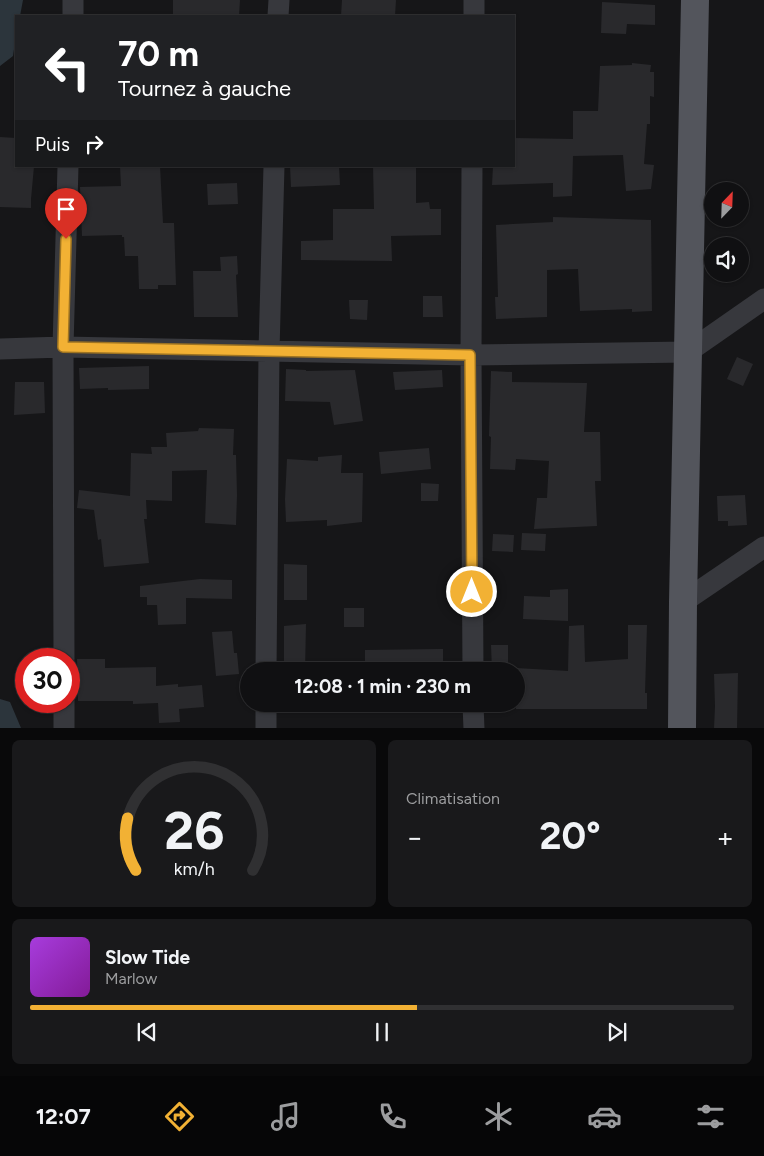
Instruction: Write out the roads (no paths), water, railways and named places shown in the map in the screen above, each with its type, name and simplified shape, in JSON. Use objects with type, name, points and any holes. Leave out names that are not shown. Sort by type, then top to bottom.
[{"type":"main road","points":[[682,728],[695,0]]},
{"type":"street","points":[[73,0],[73,15]]},
{"type":"street","points":[[278,15],[279,0]]},
{"type":"street","points":[[474,0],[474,15]]},
{"type":"street","points":[[64,648],[63,347],[68,167]]},
{"type":"street","points":[[266,662],[269,351],[274,167]]},
{"type":"street","points":[[472,167],[470,355],[473,662]]},
{"type":"street","points":[[0,349],[63,347],[470,355],[688,352],[764,299]]},
{"type":"street","points":[[683,602],[764,547]]},
{"type":"street","points":[[266,712],[266,728]]},
{"type":"street","points":[[473,712],[474,728]]},
{"type":"street","points":[[64,713],[64,728]]}]
